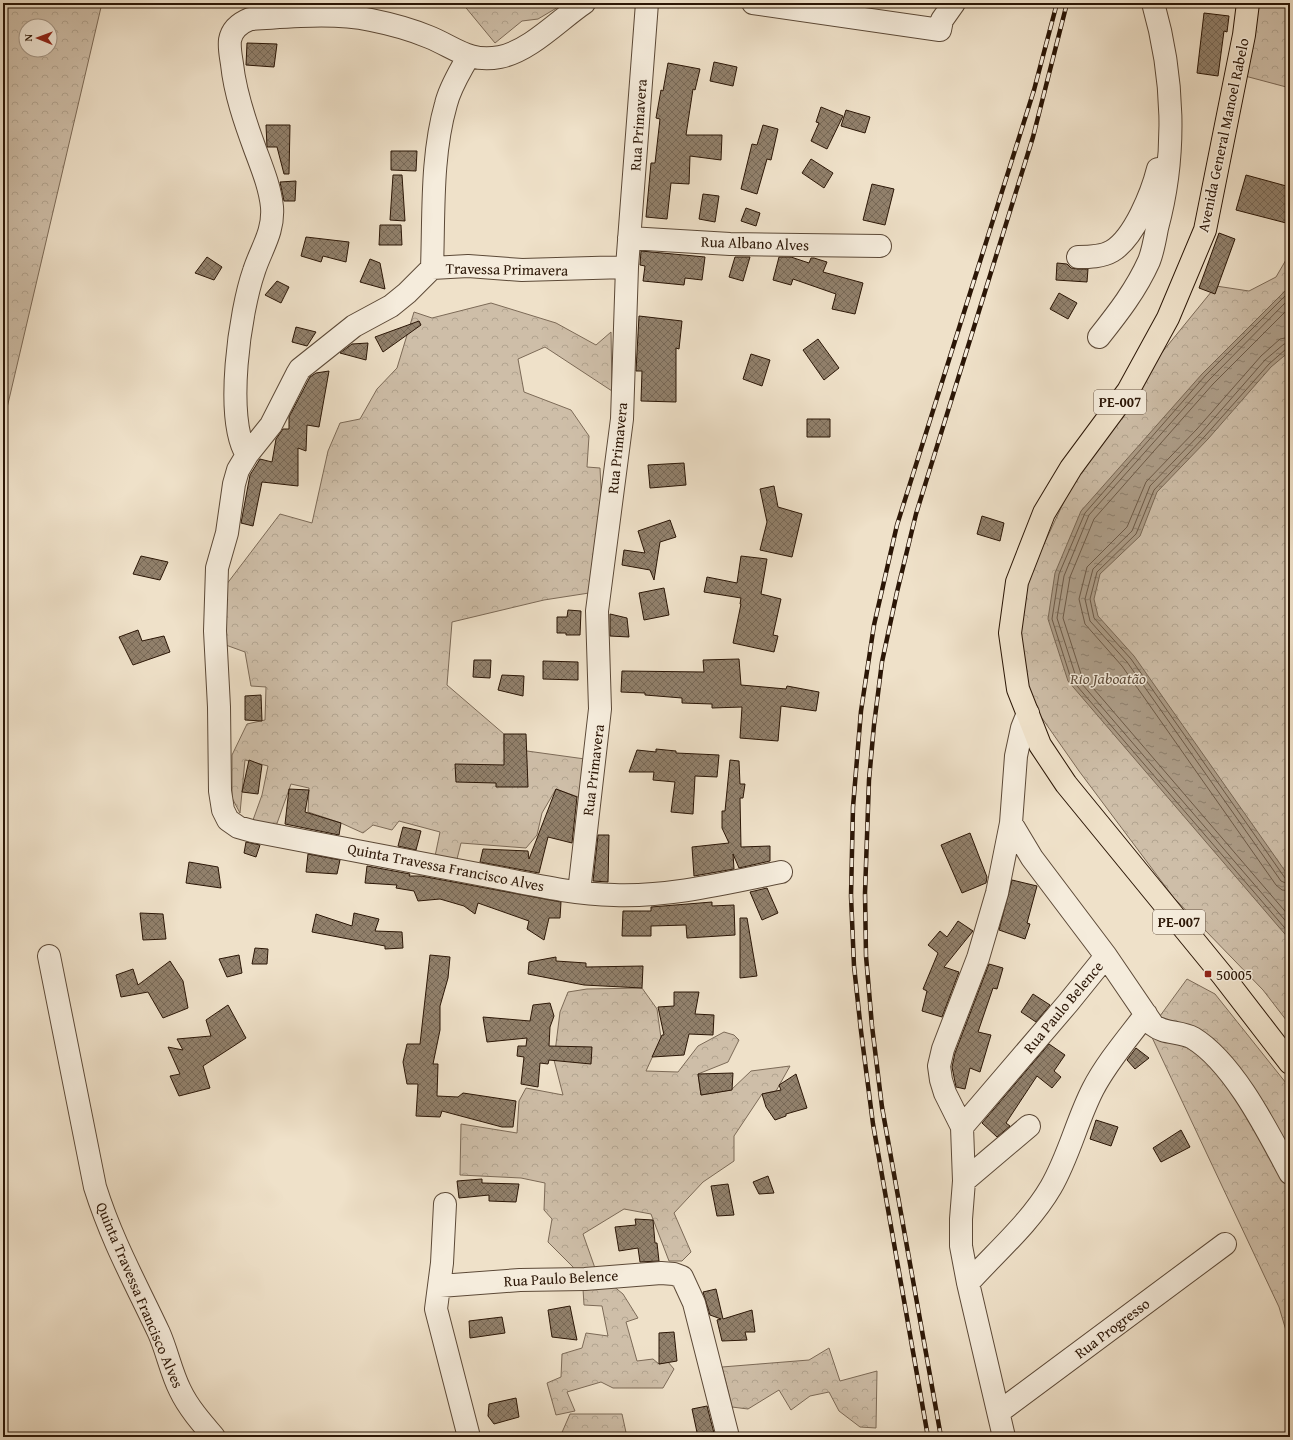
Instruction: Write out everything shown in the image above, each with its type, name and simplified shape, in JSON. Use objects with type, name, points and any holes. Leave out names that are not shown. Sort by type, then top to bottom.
[{"type":"main road","name":"Avenida General Manoel Rabelo","points":[[1248,3],[1244,35],[1205,230],[1168,318],[1128,391],[1071,468],[1044,513],[1017,582],[1010,633],[1018,689],[1040,745],[1066,784],[1223,976],[1290,1063]]},
{"type":"street","points":[[247,455],[240,444],[236,418],[238,362],[247,295],[254,270],[269,236],[272,221],[272,207],[263,170],[242,111],[235,83],[230,40],[235,28],[242,22],[250,19],[330,16],[369,19],[412,30],[468,57],[499,58],[512,54],[546,32],[584,3]]},
{"type":"street","name":"Rua Primavera","points":[[579,892],[600,709],[597,611],[622,419],[628,267],[647,3]]},
{"type":"street","points":[[753,3],[940,30],[942,20],[954,3]]},
{"type":"street","points":[[1099,337],[1130,299],[1149,260],[1162,210],[1169,164],[1170,107],[1168,78],[1153,3]]},
{"type":"street","points":[[432,268],[434,187],[438,139],[446,103],[458,75],[468,57]]},
{"type":"street","points":[[1078,257],[1095,256],[1111,251],[1126,236],[1142,212],[1154,185],[1170,107]]},
{"type":"street","name":"Rua Albano Alves","points":[[630,238],[730,244],[880,246]]},
{"type":"street","name":"Travessa Primavera","points":[[219,707],[215,631],[217,568],[227,533],[234,484],[238,470],[247,455],[271,425],[300,369],[354,326],[391,306],[407,293],[432,268],[468,266],[530,270],[628,267]]},
{"type":"street","name":"Quinta Travessa Francisco Alves","points":[[219,707],[220,792],[223,810],[228,820],[238,827],[472,874],[579,892],[614,895],[659,894],[714,886],[781,872]]},
{"type":"street","points":[[1004,1437],[968,1283],[961,1246],[961,1219],[964,1181],[962,1127],[941,1080],[940,1058],[990,922],[1011,823],[1016,756],[1022,728],[1028,713]]},
{"type":"street","name":"Rua Paulo Belence","points":[[962,1127],[1068,1003],[1106,956],[1032,858],[1011,823]]},
{"type":"street","name":"Quinta Travessa Francisco Alves","points":[[49,956],[95,1187],[106,1222],[124,1263],[160,1335],[180,1390],[197,1417],[214,1437]]},
{"type":"street","points":[[1106,956],[1153,1025],[1157,1028],[1188,1036],[1212,1054],[1231,1075],[1249,1102],[1290,1173]]},
{"type":"street","points":[[968,1283],[1020,1228],[1039,1204],[1062,1166],[1096,1084],[1146,1014]]},
{"type":"street","points":[[964,1181],[1029,1126]]},
{"type":"street","points":[[445,1204],[440,1286],[436,1309],[470,1437]]},
{"type":"street","name":"Rua Progresso","points":[[999,1412],[1225,1244]]},
{"type":"street","name":"Rua Paulo Belence","points":[[440,1286],[520,1280],[585,1279],[661,1273],[674,1274],[682,1277],[694,1303],[728,1437]]},
{"type":"green space","points":[[3,3],[102,3],[3,425]]},
{"type":"green space","points":[[462,3],[565,3],[538,19],[522,21],[495,43]]},
{"type":"green space","points":[[1257,3],[1290,3],[1290,88],[1245,76]]},
{"type":"green space","points":[[1290,253],[1290,1025],[1263,990],[1174,898],[1079,771],[1030,701],[1020,646],[1026,582],[1078,472],[1155,361],[1216,286],[1249,291],[1276,277]]},
{"type":"green space","points":[[491,303],[556,323],[596,345],[611,332],[612,391],[545,347],[518,359],[524,392],[571,410],[589,436],[587,467],[600,468],[602,509],[589,593],[544,600],[452,622],[447,685],[504,734],[504,751],[527,751],[585,759],[581,798],[556,789],[542,813],[537,835],[526,848],[461,843],[456,863],[433,866],[440,832],[399,821],[392,830],[373,825],[363,833],[341,823],[308,812],[309,788],[291,784],[275,829],[253,820],[262,795],[268,766],[245,760],[240,813],[232,798],[232,755],[247,724],[265,720],[266,687],[251,686],[245,652],[223,644],[223,589],[280,514],[312,523],[328,451],[340,423],[360,419],[377,389],[397,368],[414,312],[432,318]]},
{"type":"green space","points":[[1187,979],[1215,994],[1290,1088],[1290,1344],[1279,1307],[1149,1031]]},
{"type":"green space","points":[[642,988],[657,1009],[661,1038],[646,1071],[678,1072],[698,1046],[724,1032],[734,1035],[739,1040],[728,1062],[698,1074],[701,1095],[731,1090],[751,1071],[790,1066],[776,1091],[762,1094],[734,1136],[734,1161],[703,1182],[674,1213],[691,1252],[682,1261],[669,1261],[651,1214],[624,1209],[583,1234],[596,1271],[576,1275],[573,1267],[548,1242],[552,1219],[544,1210],[545,1183],[521,1178],[460,1175],[461,1124],[517,1133],[519,1101],[526,1088],[563,1095],[554,1060],[560,1012],[568,992],[587,989]]},
{"type":"green space","points":[[612,1285],[623,1294],[638,1318],[626,1322],[637,1361],[653,1359],[659,1364],[668,1362],[674,1369],[663,1388],[613,1388],[601,1382],[567,1392],[575,1411],[556,1415],[547,1383],[561,1377],[562,1354],[582,1348],[586,1333],[608,1336],[602,1306],[584,1305],[583,1289]]},
{"type":"green space","points":[[829,1348],[840,1381],[877,1371],[876,1428],[860,1427],[839,1411],[829,1392],[810,1396],[791,1410],[779,1390],[748,1409],[732,1407],[722,1367],[809,1360]]},
{"type":"green space","points":[[570,1414],[622,1414],[627,1437],[560,1437]]},
{"type":"water","name":"Rio Jaboatão","points":[[1290,286],[1290,351],[1271,367],[1208,439],[1157,492],[1140,536],[1100,574],[1094,599],[1098,616],[1134,656],[1290,878],[1290,940],[1068,681],[1048,619],[1055,573],[1081,511],[1202,374]]},
{"type":"building","points":[[1204,13],[1229,16],[1227,32],[1224,31],[1218,76],[1197,73]]},
{"type":"building","points":[[247,43],[277,44],[274,67],[246,65]]},
{"type":"building","points":[[714,62],[737,67],[733,86],[710,81]]},
{"type":"building","points":[[668,63],[700,69],[695,90],[693,89],[686,135],[722,135],[721,160],[690,156],[689,184],[671,183],[667,219],[646,217],[651,163],[655,163],[660,119],[656,118]]},
{"type":"building","points":[[821,107],[843,116],[827,149],[811,141],[819,123],[816,122]]},
{"type":"building","points":[[846,110],[870,117],[865,133],[841,126]]},
{"type":"building","points":[[266,125],[290,125],[289,174],[284,174],[277,147],[267,147]]},
{"type":"building","points":[[763,125],[778,129],[771,160],[767,159],[757,194],[741,189],[752,144],[757,145]]},
{"type":"building","points":[[391,151],[417,151],[416,171],[391,170]]},
{"type":"building","points":[[811,159],[833,173],[824,188],[802,173]]},
{"type":"building","points":[[393,175],[402,175],[405,221],[390,220]]},
{"type":"building","points":[[1246,175],[1290,187],[1290,224],[1236,210]]},
{"type":"building","points":[[296,181],[295,201],[284,201],[280,182]]},
{"type":"building","points":[[872,184],[894,189],[885,225],[863,220]]},
{"type":"building","points":[[703,194],[719,196],[715,222],[699,219]]},
{"type":"building","points":[[746,208],[760,213],[756,226],[741,221]]},
{"type":"building","points":[[380,225],[401,225],[402,245],[379,245]]},
{"type":"building","points":[[1219,233],[1235,239],[1215,294],[1199,288]]},
{"type":"building","points":[[306,237],[349,242],[346,262],[323,256],[321,262],[301,256]]},
{"type":"building","points":[[641,251],[705,257],[702,280],[685,278],[684,285],[643,281],[645,266],[640,265]]},
{"type":"building","points":[[207,257],[222,267],[214,280],[195,273]]},
{"type":"building","points":[[735,257],[750,257],[743,281],[729,277]]},
{"type":"building","points":[[779,257],[791,257],[809,263],[811,258],[827,262],[823,272],[863,283],[855,314],[832,309],[836,294],[793,279],[791,285],[773,280]]},
{"type":"building","points":[[370,259],[380,263],[385,289],[360,282]]},
{"type":"building","points":[[1057,263],[1067,264],[1071,268],[1088,269],[1087,282],[1056,280]]},
{"type":"building","points":[[277,281],[289,287],[281,303],[265,295]]},
{"type":"building","points":[[1059,293],[1077,303],[1068,319],[1050,309]]},
{"type":"building","points":[[639,316],[682,321],[679,349],[676,348],[676,402],[641,401],[642,371],[636,371]]},
{"type":"building","points":[[419,321],[421,325],[383,352],[375,337]]},
{"type":"building","points":[[296,327],[316,332],[307,346],[292,342]]},
{"type":"building","points":[[818,339],[839,368],[824,380],[803,350]]},
{"type":"building","points":[[368,343],[366,360],[340,353],[352,344]]},
{"type":"building","points":[[751,354],[770,360],[762,386],[743,379]]},
{"type":"building","points":[[329,371],[319,427],[307,425],[306,451],[298,448],[298,486],[262,482],[253,526],[241,523],[250,475],[260,459],[272,462],[276,439],[283,429],[289,429],[289,417],[310,377],[316,373]]},
{"type":"building","points":[[807,419],[830,419],[830,437],[807,437]]},
{"type":"building","points":[[684,463],[686,485],[650,488],[648,465]]},
{"type":"building","points":[[774,486],[778,507],[802,514],[792,557],[760,550],[767,522],[760,489]]},
{"type":"building","points":[[982,516],[1004,523],[1000,541],[977,534]]},
{"type":"building","points":[[670,520],[676,537],[660,542],[654,580],[650,570],[622,565],[624,550],[645,553],[638,531]]},
{"type":"building","points":[[141,556],[168,562],[160,580],[133,574]]},
{"type":"building","points":[[741,556],[767,559],[761,594],[781,599],[773,635],[778,636],[774,652],[733,643],[741,598],[704,592],[707,577],[737,583]]},
{"type":"building","points":[[664,588],[669,615],[644,620],[639,593]]},
{"type":"building","points":[[568,610],[581,611],[580,635],[566,635],[566,633],[557,633],[557,617],[567,617]]},
{"type":"building","points":[[610,614],[627,618],[629,637],[610,636]]},
{"type":"building","points":[[138,630],[142,641],[164,636],[170,652],[133,665],[119,637]]},
{"type":"building","points":[[739,659],[741,685],[786,689],[787,686],[819,692],[816,711],[781,706],[778,741],[740,738],[742,707],[712,708],[712,704],[682,703],[682,698],[645,695],[645,693],[621,692],[622,671],[704,672],[703,660]]},
{"type":"building","points":[[474,660],[491,660],[490,678],[473,677]]},
{"type":"building","points":[[543,661],[578,662],[578,680],[543,679]]},
{"type":"building","points":[[502,675],[524,676],[523,696],[498,690]]},
{"type":"building","points":[[261,695],[262,721],[245,720],[245,696]]},
{"type":"building","points":[[504,734],[526,734],[528,787],[496,787],[496,783],[456,782],[455,764],[504,765]]},
{"type":"building","points":[[656,749],[676,751],[676,753],[719,755],[717,777],[695,776],[693,814],[671,812],[675,782],[653,780],[654,772],[629,772],[637,750],[656,752]]},
{"type":"building","points":[[249,760],[262,765],[258,794],[242,792]]},
{"type":"building","points":[[730,760],[739,761],[740,784],[745,784],[743,798],[740,798],[741,847],[770,846],[770,861],[739,868],[733,854],[734,869],[694,876],[692,847],[729,843],[722,828],[722,811],[725,811]]},
{"type":"building","points":[[289,789],[309,790],[305,812],[341,823],[339,835],[285,824]]},
{"type":"building","points":[[556,789],[577,797],[572,843],[548,837],[539,873],[480,862],[483,849],[528,851],[529,859]]},
{"type":"building","points":[[403,827],[421,831],[416,850],[398,846]]},
{"type":"building","points":[[970,833],[987,877],[986,883],[962,893],[941,845]]},
{"type":"building","points":[[598,835],[609,835],[608,882],[593,881]]},
{"type":"building","points":[[246,842],[260,845],[256,857],[244,853]]},
{"type":"building","points":[[308,854],[340,860],[337,874],[306,872]]},
{"type":"building","points":[[189,862],[218,867],[221,888],[186,883]]},
{"type":"building","points":[[367,866],[410,874],[409,876],[421,876],[561,902],[560,918],[549,918],[544,940],[527,929],[529,921],[478,903],[475,914],[464,906],[440,899],[418,901],[414,891],[396,888],[397,885],[365,883]]},
{"type":"building","points":[[1012,880],[1037,886],[1027,923],[1030,924],[1025,939],[999,930]]},
{"type":"building","points":[[767,888],[778,913],[762,920],[750,892]]},
{"type":"building","points":[[712,902],[712,906],[734,905],[735,935],[687,938],[686,925],[651,926],[651,936],[622,936],[623,911],[651,911],[651,907]]},
{"type":"building","points":[[140,913],[163,914],[166,939],[143,940]]},
{"type":"building","points":[[354,913],[379,919],[375,931],[402,932],[403,948],[385,949],[385,946],[312,932],[316,914],[352,926]]},
{"type":"building","points":[[740,918],[747,918],[757,976],[740,978]]},
{"type":"building","points":[[958,921],[973,931],[944,967],[959,972],[942,1017],[922,1011],[927,991],[923,989],[938,953],[928,945],[940,931],[947,937]]},
{"type":"building","points":[[255,948],[268,949],[267,964],[252,964]]},
{"type":"building","points":[[239,955],[242,973],[227,977],[219,959]]},
{"type":"building","points":[[430,955],[450,957],[448,978],[440,1006],[440,1030],[433,1064],[438,1064],[437,1096],[458,1097],[463,1093],[516,1101],[513,1127],[502,1127],[442,1111],[440,1117],[416,1116],[418,1084],[407,1084],[403,1062],[407,1044],[420,1044]]},
{"type":"building","points":[[556,957],[556,961],[586,963],[586,967],[643,966],[642,988],[584,985],[528,974],[529,962]]},
{"type":"building","points":[[170,961],[183,981],[188,1008],[163,1018],[148,992],[121,997],[116,975],[133,969],[138,985]]},
{"type":"building","points":[[989,964],[1003,968],[997,989],[993,988],[978,1032],[991,1035],[980,1072],[970,1068],[965,1089],[956,1087],[952,1067],[955,1053]]},
{"type":"building","points":[[674,992],[699,992],[695,1014],[714,1015],[713,1035],[689,1034],[684,1055],[652,1057],[662,1035],[664,1035],[658,1007],[674,1006]]},
{"type":"building","points":[[1033,994],[1050,1005],[1036,1022],[1021,1012]]},
{"type":"building","points":[[550,1003],[554,1016],[550,1027],[549,1046],[592,1047],[591,1064],[549,1060],[548,1064],[540,1063],[538,1087],[521,1084],[524,1057],[517,1056],[518,1046],[526,1046],[527,1038],[487,1042],[483,1017],[530,1021],[533,1005]]},
{"type":"building","points":[[228,1005],[246,1038],[203,1066],[210,1088],[179,1096],[170,1076],[180,1074],[168,1047],[183,1050],[177,1039],[211,1036],[206,1020]]},
{"type":"building","points":[[1049,1044],[1065,1055],[1054,1071],[1061,1077],[1052,1088],[1037,1076],[1006,1123],[1010,1126],[997,1137],[982,1123]]},
{"type":"building","points":[[1136,1048],[1149,1058],[1135,1069],[1127,1060]]},
{"type":"building","points":[[733,1073],[732,1090],[701,1095],[698,1074]]},
{"type":"building","points":[[796,1074],[807,1108],[786,1114],[786,1116],[775,1120],[766,1107],[762,1094],[781,1090],[779,1085]]},
{"type":"building","points":[[1096,1120],[1118,1127],[1111,1146],[1090,1139]]},
{"type":"building","points":[[1181,1130],[1190,1147],[1161,1162],[1153,1148]]},
{"type":"building","points":[[768,1176],[774,1193],[759,1194],[753,1182]]},
{"type":"building","points":[[482,1179],[482,1183],[519,1184],[516,1202],[489,1201],[489,1195],[459,1198],[457,1181]]},
{"type":"building","points":[[728,1184],[734,1215],[717,1216],[711,1186]]},
{"type":"building","points":[[635,1219],[653,1220],[655,1243],[657,1243],[659,1261],[640,1262],[638,1248],[619,1251],[615,1227],[636,1225]]},
{"type":"building","points":[[716,1289],[723,1319],[752,1310],[755,1332],[745,1332],[747,1340],[722,1341],[717,1320],[721,1319],[710,1315],[703,1292]]},
{"type":"building","points":[[570,1306],[577,1340],[552,1337],[548,1310]]},
{"type":"building","points":[[502,1317],[505,1333],[470,1338],[469,1321]]},
{"type":"building","points":[[674,1332],[677,1361],[659,1364],[659,1333]]},
{"type":"building","points":[[516,1398],[519,1417],[494,1424],[488,1416],[489,1404]]},
{"type":"building","points":[[707,1406],[715,1437],[698,1437],[692,1409]]},
{"type":"railway","points":[[928,1437],[873,1124],[854,966],[851,896],[853,807],[861,711],[874,625],[897,525],[1034,90],[1057,3]]},
{"type":"railway","points":[[941,1437],[882,1107],[872,1026],[866,956],[865,893],[869,780],[882,662],[916,514],[1033,137],[1067,3]]},
{"type":"place","name":"50005","points":[[1208,974]]}]
